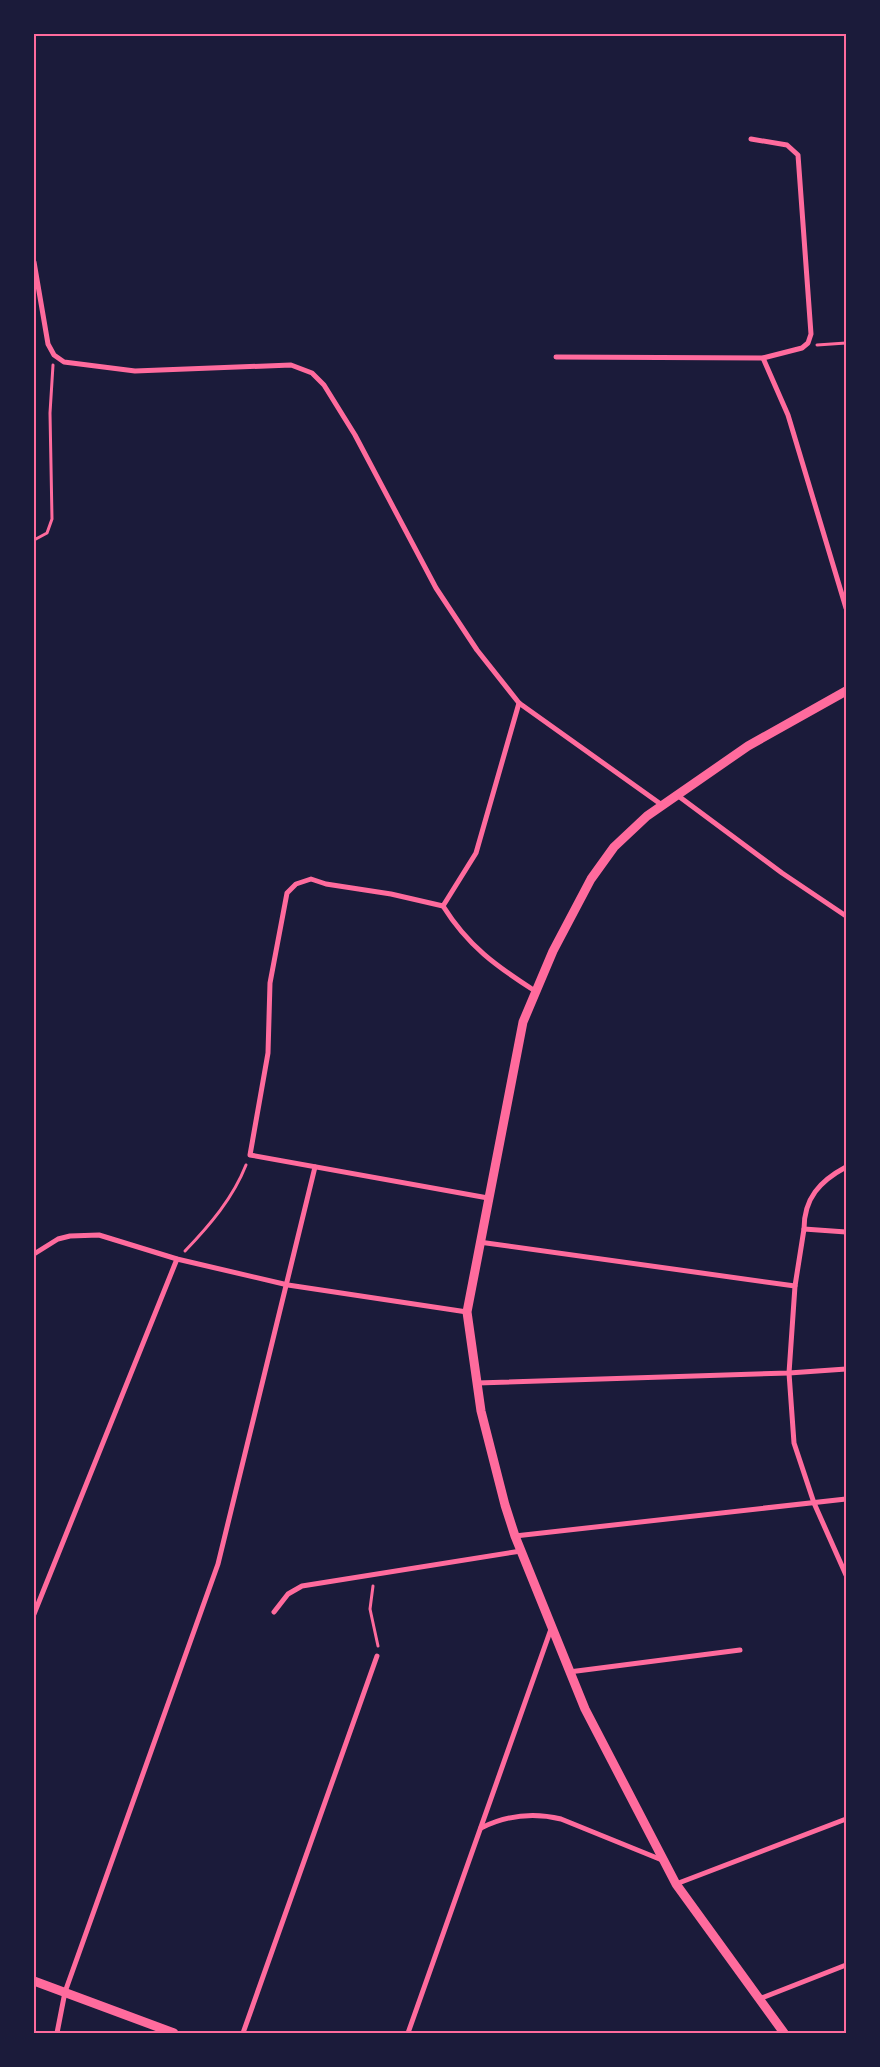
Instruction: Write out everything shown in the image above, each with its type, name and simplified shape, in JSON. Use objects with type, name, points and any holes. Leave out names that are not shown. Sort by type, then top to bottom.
[{"type":"street","points":[[556,357],[763,358],[805,346],[811,334],[798,155],[787,145],[751,139]]},
{"type":"street","points":[[34,262],[48,344],[54,355],[70,363],[135,371],[291,365],[312,373],[324,385],[355,436],[436,588],[477,650],[519,703],[662,805]]},
{"type":"street","points":[[763,358],[788,415],[846,608]]},
{"type":"street","points":[[784,2033],[676,1884],[585,1709],[515,1536],[492,1458],[477,1383],[467,1312],[523,1022],[535,991],[567,922],[600,866],[630,831],[676,795],[780,726],[846,691]]},
{"type":"street","points":[[443,906],[476,853],[519,703]]},
{"type":"street","points":[[676,795],[782,873],[846,916]]},
{"type":"street","points":[[488,1198],[250,1155],[268,1053],[270,983],[284,900],[291,888],[303,880],[311,879],[326,884],[391,894],[443,906],[454,923],[479,952],[535,991]]},
{"type":"street","points":[[58,2033],[65,1992],[218,1564],[288,1285],[314,1166]]},
{"type":"street","points":[[846,1167],[824,1181],[812,1195],[804,1217],[804,1229],[795,1286],[789,1373],[794,1443],[814,1503],[846,1575]]},
{"type":"street","points":[[804,1229],[846,1232]]},
{"type":"street","points":[[34,1254],[58,1240],[90,1234],[177,1259],[288,1285],[467,1312]]},
{"type":"street","points":[[479,1242],[795,1286]]},
{"type":"street","points":[[34,1614],[177,1259]]},
{"type":"street","points":[[477,1383],[789,1373],[846,1369]]},
{"type":"street","points":[[515,1536],[846,1499]]},
{"type":"street","points":[[274,1612],[288,1594],[302,1586],[521,1551]]},
{"type":"street","points":[[408,2033],[552,1628]]},
{"type":"street","points":[[570,1672],[740,1650]]},
{"type":"street","points":[[243,2033],[377,1656]]},
{"type":"street","points":[[481,1828],[514,1816],[548,1816],[561,1819],[664,1861]]},
{"type":"street","points":[[676,1884],[846,1819]]},
{"type":"street","points":[[758,1999],[846,1965]]},
{"type":"street","points":[[34,1981],[174,2033]]},
{"type":"path","points":[[805,346],[846,343]]},
{"type":"path","points":[[34,540],[47,533],[52,520],[50,413],[54,355]]},
{"type":"path","points":[[177,1259],[228,1200],[250,1155]]},
{"type":"path","points":[[377,1656],[378,1644],[371,1622],[370,1610],[374,1585],[378,1574]]}]
